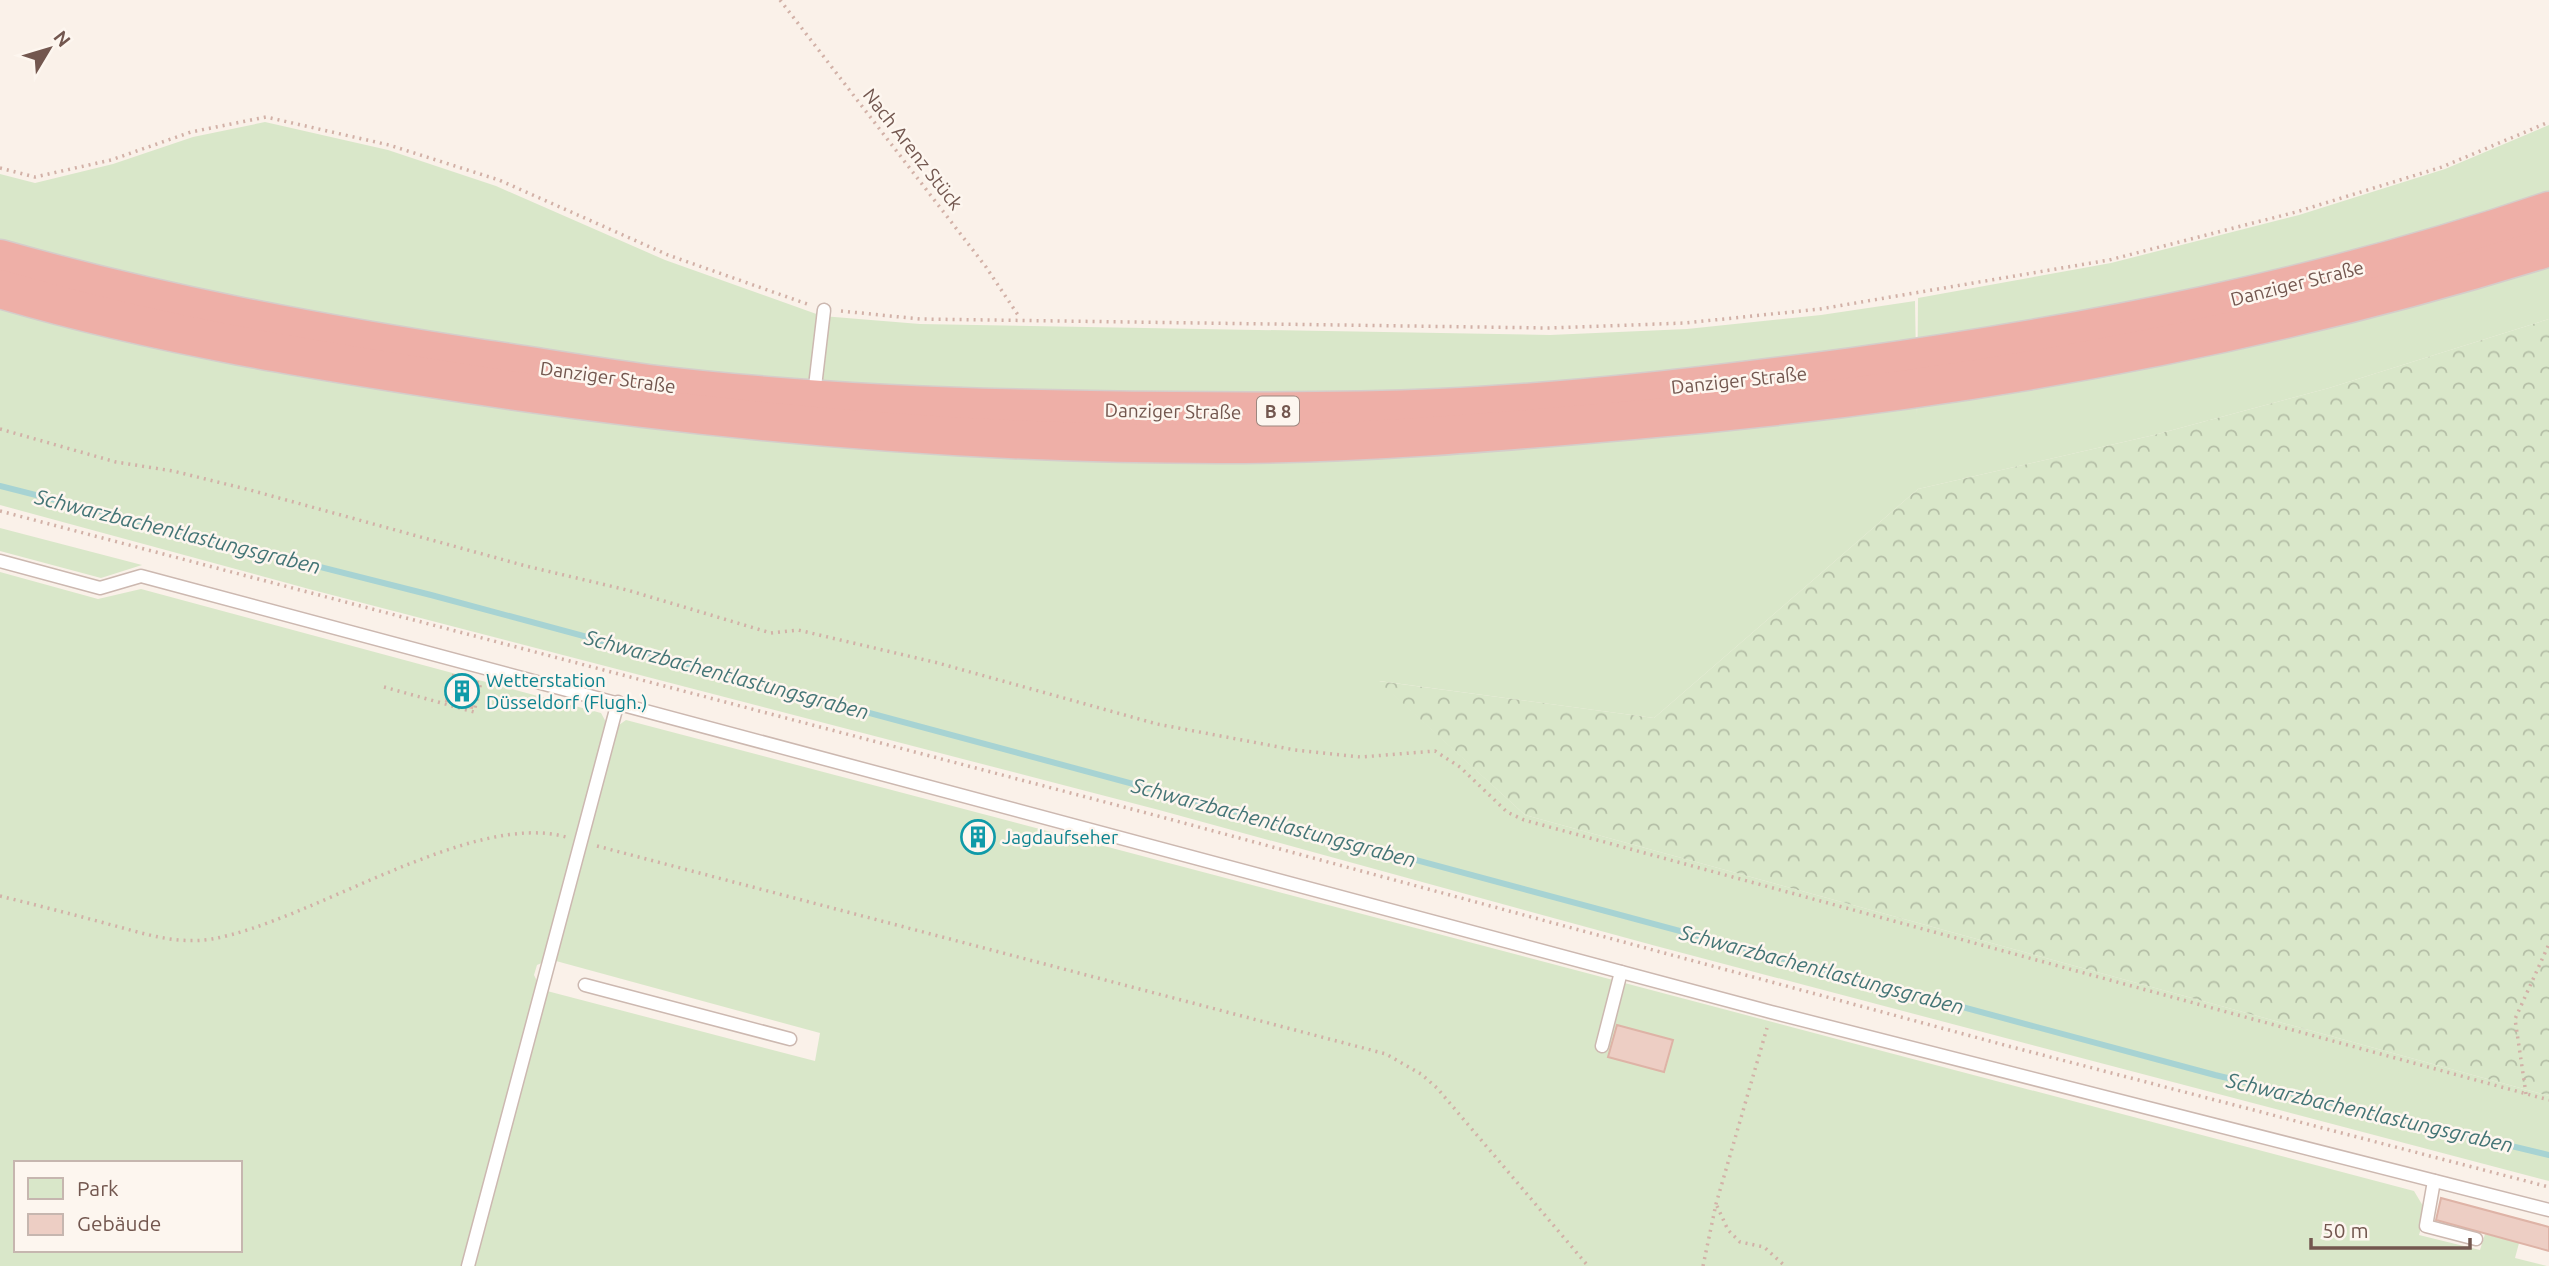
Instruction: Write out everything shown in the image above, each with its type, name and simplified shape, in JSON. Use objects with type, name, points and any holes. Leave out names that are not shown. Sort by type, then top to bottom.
[{"type":"highway","name":"Danziger Straße","points":[[0,259],[103,288],[337,337],[649,384],[936,408],[1244,412],[1444,408],[1741,382],[1953,353],[2155,317],[2328,276],[2480,234],[2549,211]]},
{"type":"highway","name":"Danziger Straße","points":[[0,289],[92,316],[188,337],[327,363],[643,411],[934,436],[1221,444],[1463,435],[1746,411],[1961,382],[2162,346],[2337,306],[2549,247]]},
{"type":"lane","points":[[814,399],[824,310]]},
{"type":"lane","points":[[0,561],[100,587],[141,576],[1771,1012],[2549,1210]]},
{"type":"lane","points":[[468,1266],[618,702]]},
{"type":"lane","points":[[1602,1046],[1621,972]]},
{"type":"lane","points":[[585,985],[790,1039]]},
{"type":"lane","points":[[2434,1181],[2426,1226],[2476,1239]]},
{"type":"path","name":"Nach Arenz Stück","points":[[780,0],[986,267],[1020,318]]},
{"type":"path","points":[[0,168],[35,177],[111,160],[191,132],[266,117],[389,145],[499,180],[668,254],[824,310],[920,319],[1020,318],[1549,328],[1685,323],[1820,309],[2109,260],[2269,219],[2442,167],[2549,122]]},
{"type":"path","points":[[0,429],[116,463],[173,471],[250,490],[526,566],[627,590],[771,633],[798,630],[937,663],[1157,724],[1295,750],[1361,757],[1435,751],[1460,767],[1507,812],[1524,820],[2549,1100]]},
{"type":"path","points":[[0,511],[1158,816],[2008,1046],[2549,1187]]},
{"type":"path","points":[[384,687],[474,712],[485,667]]},
{"type":"path","points":[[0,896],[152,937],[196,941],[243,930],[470,843],[557,835],[1386,1054],[1421,1074],[1437,1088],[1588,1266]]},
{"type":"path","points":[[2526,1094],[2515,1019],[2549,944]]},
{"type":"path","points":[[1703,1266],[1716,1205],[1771,1012]]},
{"type":"path","points":[[1716,1205],[1728,1230],[1741,1242],[1764,1247],[1785,1266]]},
{"type":"green space","points":[[265,122],[388,150],[496,186],[665,260],[822,316],[920,324],[1550,335],[1687,329],[1821,315],[1915,301],[1917,415],[1918,298],[2111,263],[2299,215],[2445,169],[2549,125],[2549,319],[2329,388],[2154,435],[1918,489],[1654,718],[1379,681],[1525,815],[2549,1096],[2549,1181],[1656,946],[1159,810],[309,589],[0,505],[0,174],[35,183],[113,164],[193,137]]},
{"type":"green space","points":[[2549,319],[2549,1096],[1525,815],[1378,681],[1654,718],[1918,489],[2154,435],[2329,388]]},
{"type":"green space","points":[[0,528],[142,565],[101,578],[0,551]]},
{"type":"green space","points":[[0,572],[98,599],[141,589],[601,713],[607,724],[544,962],[537,965],[534,975],[537,981],[462,1266],[0,1266]]},
{"type":"green space","points":[[626,720],[2414,1191],[2426,1211],[2419,1235],[2480,1250],[2485,1234],[2519,1243],[2515,1258],[2547,1266],[475,1266],[547,991],[815,1061],[820,1033],[556,961],[616,727]]},
{"type":"building","name":"Wetterstation Düsseldorf (Flugh.)","points":[[453,675],[478,682],[472,708],[446,701]]},
{"type":"building","name":"Jagdaufseher","points":[[971,827],[989,832],[984,852],[966,848]]},
{"type":"building","points":[[1617,1025],[1673,1040],[1664,1072],[1608,1057]]},
{"type":"building","points":[[2441,1198],[2549,1227],[2549,1251],[2436,1220]]},
{"type":"waterway","name":"Schwarzbachentlastungsgraben","points":[[0,486],[431,595],[2215,1075],[2549,1155]]},
{"type":"place","name":"Wetterstation Düsseldorf (Flugh.)","points":[[462,691]]},
{"type":"place","name":"Jagdaufseher","points":[[978,837]]}]
